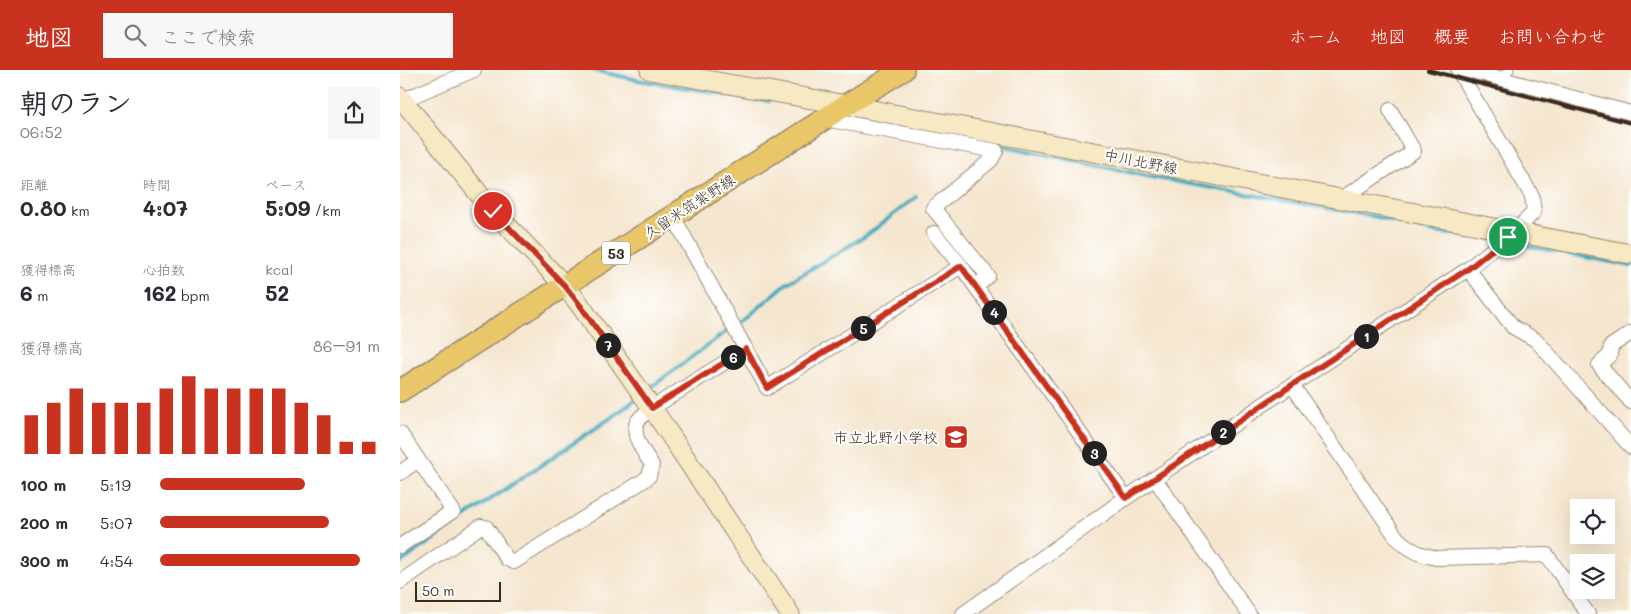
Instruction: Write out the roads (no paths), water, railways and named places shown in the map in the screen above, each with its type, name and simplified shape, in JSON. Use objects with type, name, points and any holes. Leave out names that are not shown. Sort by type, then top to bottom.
[{"type":"main road","name":"中川北野線","points":[[650,70],[834,113],[1341,199],[1511,234],[1631,254]]},
{"type":"main road","name":"久留米筑紫野線","points":[[400,390],[903,70]]},
{"type":"main road","points":[[401,98],[493,211],[565,286],[580,305],[652,408],[790,614]]},
{"type":"street","points":[[401,98],[474,70]]},
{"type":"street","points":[[963,614],[1126,498],[1292,385],[1468,269],[1511,234],[1534,212],[1532,196],[1458,70]]},
{"type":"street","points":[[1468,70],[1504,74],[1631,114]]},
{"type":"street","points":[[1341,199],[1414,151],[1390,110]]},
{"type":"street","points":[[834,113],[996,151],[991,160],[933,208],[988,276],[976,287]]},
{"type":"street","points":[[673,216],[767,388],[961,266]]},
{"type":"street","points":[[934,233],[961,266],[1126,498]]},
{"type":"street","points":[[1468,269],[1513,327],[1536,340],[1631,447]]},
{"type":"street","points":[[1631,333],[1611,346],[1610,354],[1599,365],[1631,402]]},
{"type":"street","points":[[400,582],[481,526],[486,527],[507,559],[514,562],[643,481],[649,476],[652,465],[635,435],[639,419],[652,408],[746,349]]},
{"type":"street","points":[[1292,385],[1397,538],[1404,545],[1418,553],[1436,558],[1546,555],[1588,614]]},
{"type":"street","points":[[400,433],[453,511],[400,546]]},
{"type":"street","points":[[400,473],[418,460]]},
{"type":"street","points":[[1155,479],[1249,614]]},
{"type":"waterway","points":[[592,70],[643,81],[769,101]]},
{"type":"waterway","points":[[963,137],[1156,178],[1377,217],[1438,233],[1478,236],[1498,240]]},
{"type":"waterway","points":[[737,324],[786,284],[867,235],[916,197]]},
{"type":"waterway","points":[[1507,242],[1631,266]]},
{"type":"waterway","points":[[646,391],[731,328]]},
{"type":"waterway","points":[[400,563],[639,397]]},
{"type":"railway","points":[[1428,70],[1631,123]]},
{"type":"place","name":"市立北野小学校","points":[[956,437]]}]
